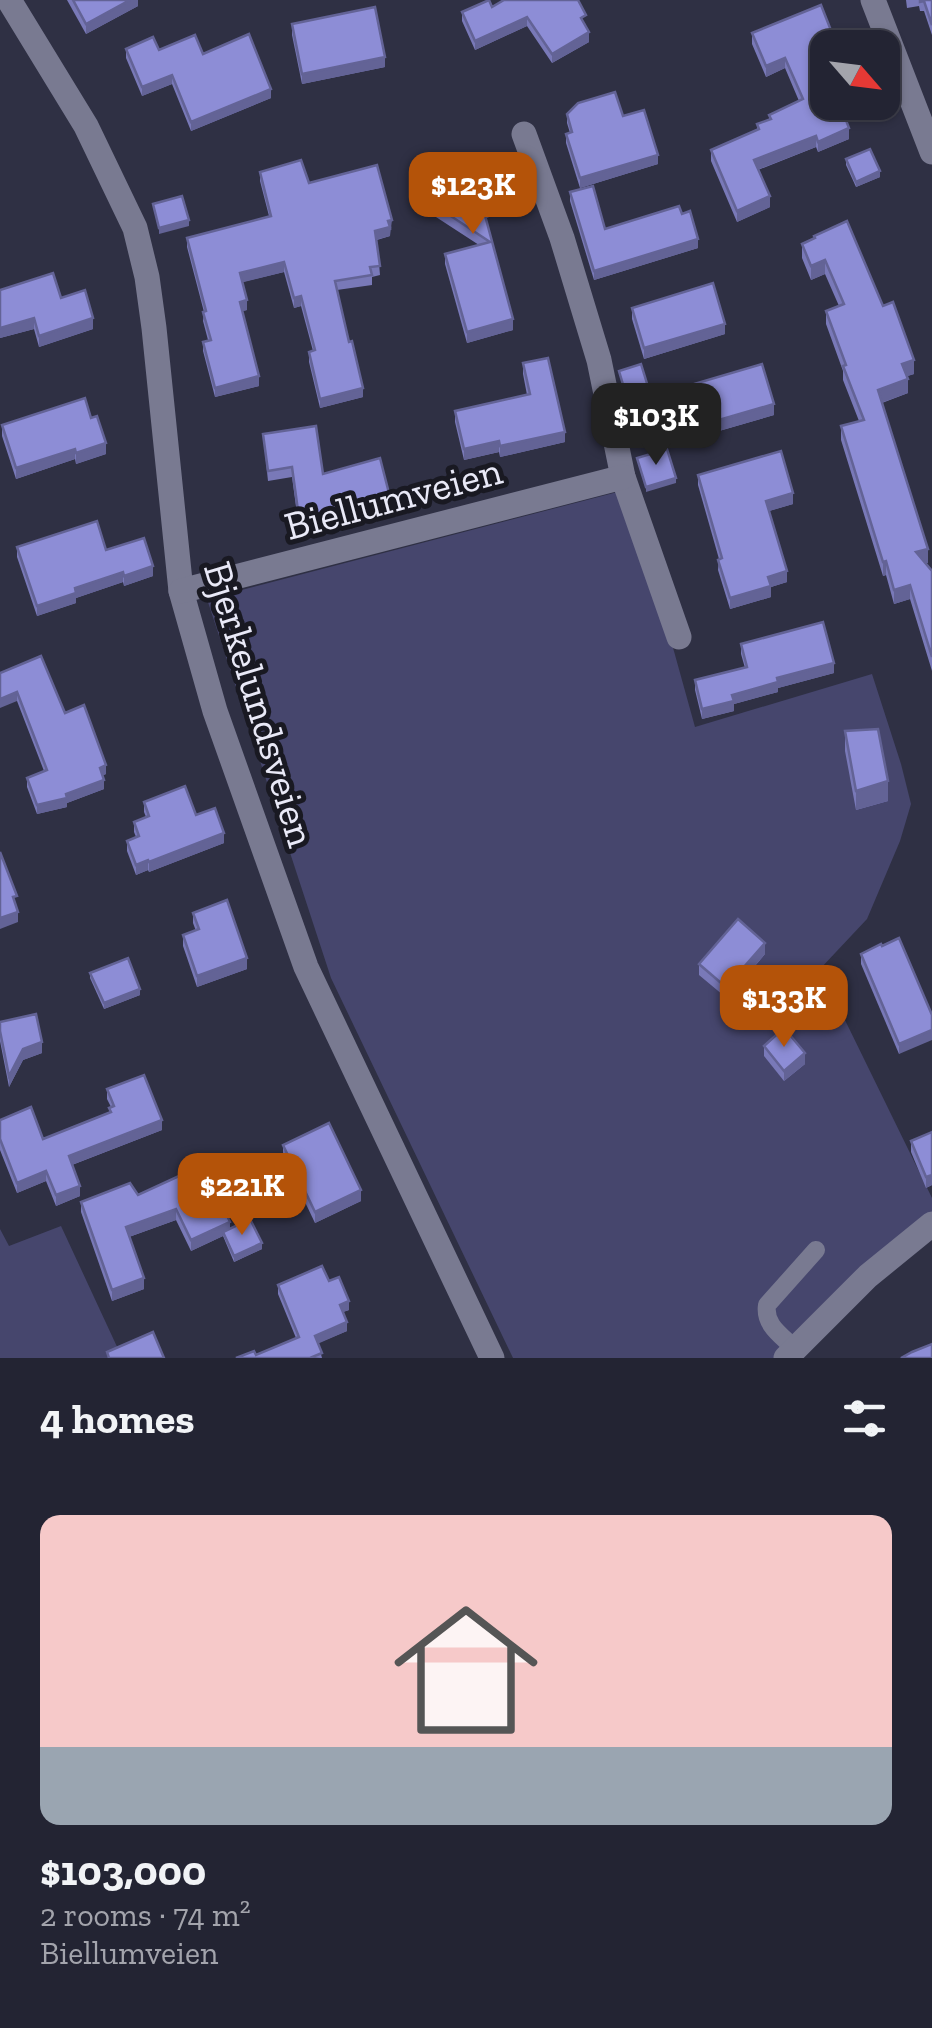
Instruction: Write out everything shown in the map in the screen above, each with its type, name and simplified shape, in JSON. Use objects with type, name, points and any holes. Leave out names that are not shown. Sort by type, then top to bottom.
[{"type":"street","name":"Bjerkelundsveien","points":[[8,0],[86,126],[135,228],[154,328],[181,592],[215,710],[306,967],[492,1358]]},
{"type":"street","points":[[874,0],[920,84],[932,152]]},
{"type":"street","points":[[524,134],[562,238],[599,360],[623,476],[679,638]]},
{"type":"street","name":"Biellumveien","points":[[181,592],[623,476]]},
{"type":"street","points":[[790,1353],[868,1276],[932,1224]]},
{"type":"lane","points":[[790,1353],[770,1325],[767,1305],[816,1250]]},
{"type":"shaded area","points":[[629,489],[695,727],[872,674],[911,804],[867,919],[820,969],[932,1198],[932,1220],[781,1358],[513,1358],[331,978],[207,599]]},
{"type":"shaded area","points":[[61,1226],[119,1351],[110,1358],[0,1358],[0,1229],[9,1246]]},
{"type":"building","points":[[73,0],[130,0],[86,24]]},
{"type":"building","points":[[489,0],[492,7],[504,0],[578,0],[586,15],[581,18],[589,32],[552,54],[527,17],[475,41],[462,12]]},
{"type":"building","points":[[920,0],[932,0],[932,25],[924,1]]},
{"type":"building","points":[[821,5],[831,30],[810,30],[810,120],[846,120],[849,128],[818,142],[816,136],[754,160],[770,196],[737,211],[711,150],[759,129],[757,124],[771,119],[769,115],[803,99],[785,58],[766,66],[752,33]]},
{"type":"building","points":[[375,7],[385,57],[302,74],[292,24]]},
{"type":"building","points":[[249,34],[271,89],[191,122],[172,75],[142,87],[126,49],[153,37],[159,50],[195,35],[203,54]]},
{"type":"building","points":[[615,92],[623,116],[644,110],[658,155],[580,178],[566,134],[572,132],[567,114],[578,103]]},
{"type":"building","points":[[870,149],[880,171],[856,182],[846,159]]},
{"type":"building","points":[[441,155],[453,163],[456,159],[484,177],[510,168],[519,196],[483,208],[513,319],[467,332],[445,254],[490,242],[416,193]]},
{"type":"building","points":[[301,160],[309,183],[377,165],[392,220],[388,221],[390,227],[375,231],[380,266],[370,267],[372,275],[335,281],[363,388],[320,399],[309,352],[315,350],[301,296],[294,298],[284,262],[240,273],[247,300],[240,302],[259,376],[215,388],[203,342],[211,340],[203,312],[206,311],[187,238],[271,216],[260,172]]},
{"type":"building","points":[[593,186],[605,229],[679,206],[682,214],[690,211],[698,239],[594,271],[570,192]]},
{"type":"building","points":[[182,196],[189,220],[159,228],[153,204]]},
{"type":"building","points":[[847,221],[883,306],[893,302],[914,360],[902,364],[908,379],[878,390],[928,549],[916,552],[932,571],[932,657],[910,585],[894,590],[841,426],[864,420],[826,311],[844,304],[825,260],[811,266],[802,244]]},
{"type":"building","points":[[53,273],[61,298],[85,290],[93,318],[39,336],[34,318],[0,328],[0,290]]},
{"type":"building","points":[[713,283],[725,324],[644,348],[632,308]]},
{"type":"building","points":[[548,358],[565,432],[500,446],[499,441],[464,449],[455,411],[530,394],[523,363]]},
{"type":"building","points":[[641,364],[649,390],[627,398],[619,371]]},
{"type":"building","points":[[762,364],[774,404],[681,431],[670,391]]},
{"type":"building","points":[[85,398],[91,418],[97,416],[106,443],[16,468],[2,425]]},
{"type":"building","points":[[316,426],[323,474],[380,458],[391,501],[300,525],[292,467],[268,471],[263,434]]},
{"type":"building","points":[[667,449],[676,478],[646,487],[637,458]]},
{"type":"building","points":[[781,451],[793,493],[766,501],[787,571],[768,577],[771,586],[730,598],[698,475]]},
{"type":"building","points":[[97,521],[106,550],[144,538],[153,566],[75,588],[76,593],[37,606],[17,547]]},
{"type":"building","points":[[823,622],[834,663],[777,678],[778,682],[732,695],[734,701],[702,709],[695,680],[747,667],[741,644]]},
{"type":"building","points":[[41,656],[65,713],[84,705],[106,765],[100,768],[104,780],[66,794],[67,798],[37,805],[27,778],[47,770],[17,692],[0,699],[0,673]]},
{"type":"building","points":[[878,729],[888,781],[856,791],[845,731]]},
{"type":"building","points":[[185,786],[196,815],[215,808],[224,833],[136,865],[127,841],[139,836],[134,822],[149,816],[144,802]]},
{"type":"building","points":[[0,852],[17,896],[13,897],[18,912],[0,918]]},
{"type":"building","points":[[227,900],[247,958],[197,976],[183,935],[199,929],[193,913]]},
{"type":"building","points":[[738,919],[765,943],[744,967],[753,975],[735,995],[699,964]]},
{"type":"building","points":[[899,938],[932,1015],[932,1030],[899,1044],[861,954]]},
{"type":"building","points":[[128,958],[140,989],[104,1003],[90,973]]},
{"type":"building","points":[[36,1014],[42,1042],[23,1049],[9,1076],[0,1022]]},
{"type":"building","points":[[784,1028],[805,1053],[784,1071],[764,1046]]},
{"type":"building","points":[[144,1075],[162,1120],[69,1156],[80,1186],[56,1195],[46,1171],[17,1183],[0,1139],[0,1120],[31,1107],[43,1139],[111,1112],[109,1108],[114,1106],[107,1089]]},
{"type":"building","points":[[329,1123],[361,1190],[315,1212],[283,1145]]},
{"type":"building","points":[[932,1132],[932,1175],[926,1177],[911,1141]]},
{"type":"building","points":[[203,1165],[230,1222],[191,1240],[176,1209],[126,1227],[144,1278],[112,1290],[81,1202],[130,1183],[138,1195]]},
{"type":"building","points":[[250,1219],[262,1243],[234,1256],[223,1232]]},
{"type":"building","points":[[322,1266],[329,1281],[339,1277],[349,1301],[340,1305],[347,1322],[315,1336],[322,1353],[310,1358],[236,1358],[254,1351],[256,1355],[299,1337],[278,1285]]},
{"type":"building","points":[[153,1332],[164,1358],[109,1358],[107,1352]]},
{"type":"building","points":[[932,1344],[932,1358],[901,1358],[912,1352]]}]
